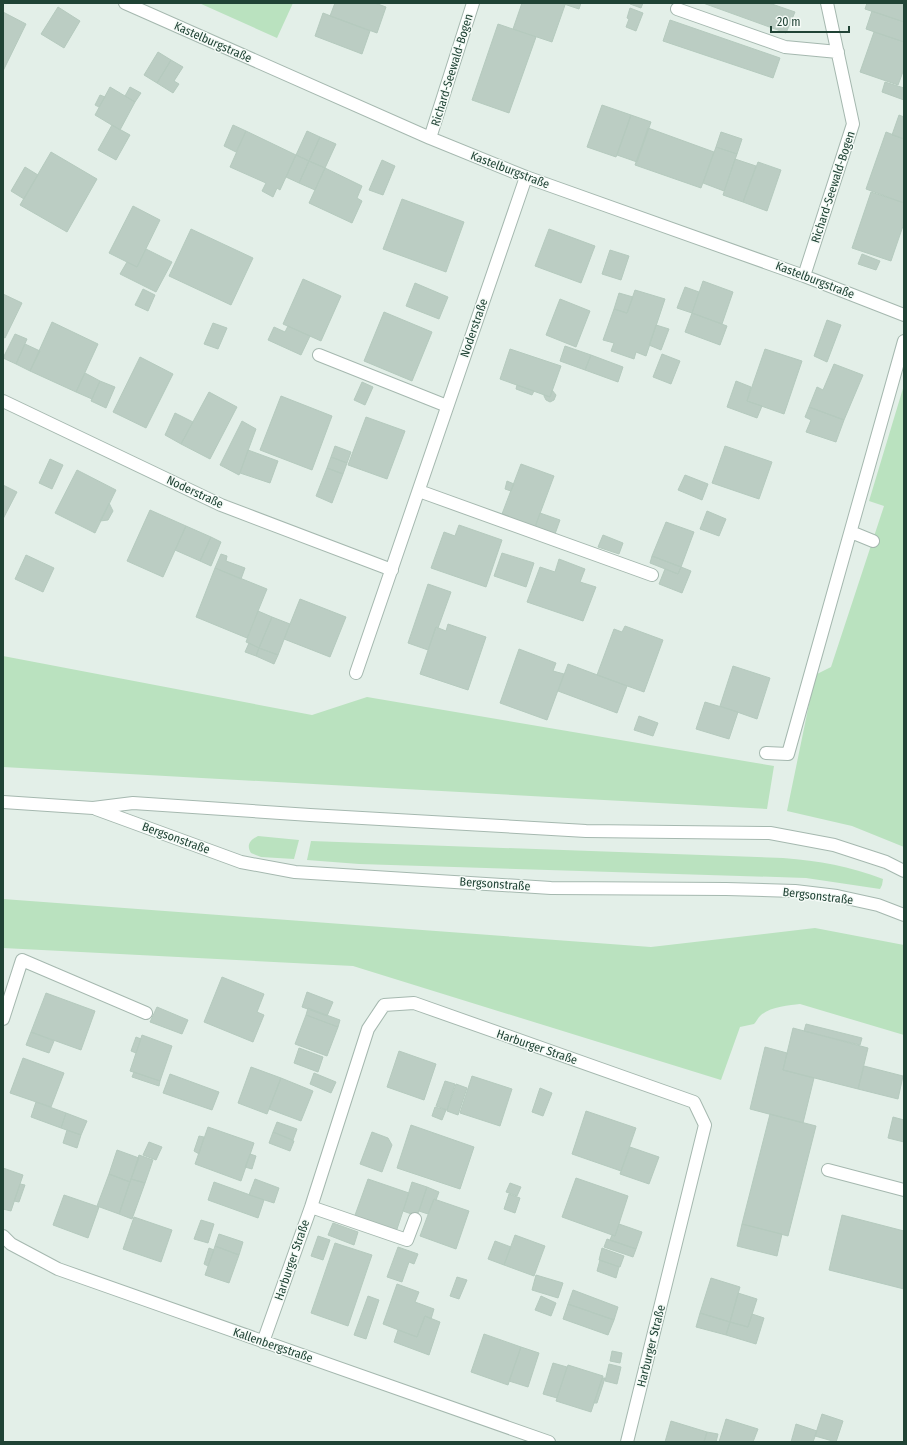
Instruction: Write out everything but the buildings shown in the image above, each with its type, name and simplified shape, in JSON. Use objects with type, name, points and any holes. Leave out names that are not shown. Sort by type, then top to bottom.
[{"type":"street","name":"Richard-Seewald-Bogen","points":[[430,138],[438,118],[473,3]]},
{"type":"street","name":"Richard-Seewald-Bogen","points":[[804,276],[853,124],[827,3]]},
{"type":"street","name":"Kastelburgstraße","points":[[133,5],[430,138],[526,177],[804,276],[904,315]]},
{"type":"street","points":[[677,9],[785,46],[838,52]]},
{"type":"street","name":"Noderstraße","points":[[356,673],[526,177]]},
{"type":"street","points":[[766,752],[788,754],[904,341]]},
{"type":"street","points":[[319,355],[447,406]]},
{"type":"street","name":"Noderstraße","points":[[3,401],[221,505],[392,570]]},
{"type":"street","points":[[419,491],[652,575]]},
{"type":"street","points":[[851,532],[872,541]]},
{"type":"street","name":"Bergsonstraße","points":[[3,802],[93,808],[133,803],[318,816],[586,831],[770,833],[834,845],[886,862],[904,870]]},
{"type":"street","name":"Bergsonstraße","points":[[93,808],[241,862],[295,872],[551,888],[795,891],[838,896],[878,905],[904,915]]},
{"type":"street","points":[[3,1019],[22,960],[146,1012]]},
{"type":"street","name":"Harburger Straße","points":[[263,1342],[311,1207],[368,1029],[384,1005],[414,1003],[694,1102],[705,1125],[627,1442]]},
{"type":"street","points":[[828,1170],[904,1190]]},
{"type":"street","points":[[311,1207],[407,1240],[415,1219]]},
{"type":"street","name":"Kallenbergstraße","points":[[3,1236],[11,1244],[58,1269],[549,1442]]},
{"type":"green space","points":[[199,3],[293,3],[277,38]]},
{"type":"green space","points":[[904,385],[904,847],[852,826],[787,811],[815,675],[831,667],[884,506],[869,501]]},
{"type":"green space","points":[[3,656],[312,715],[367,697],[774,766],[767,809],[3,767]]},
{"type":"green space","points":[[258,836],[299,840],[294,859],[261,857],[251,853],[249,845],[253,839]]},
{"type":"green space","points":[[311,841],[783,858],[834,865],[883,879],[880,889],[806,878],[359,864],[307,860]]},
{"type":"green space","points":[[3,899],[651,947],[815,928],[904,945],[904,1035],[800,1004],[779,1007],[768,1010],[759,1017],[754,1024],[740,1027],[721,1080],[353,966],[3,948]]}]
